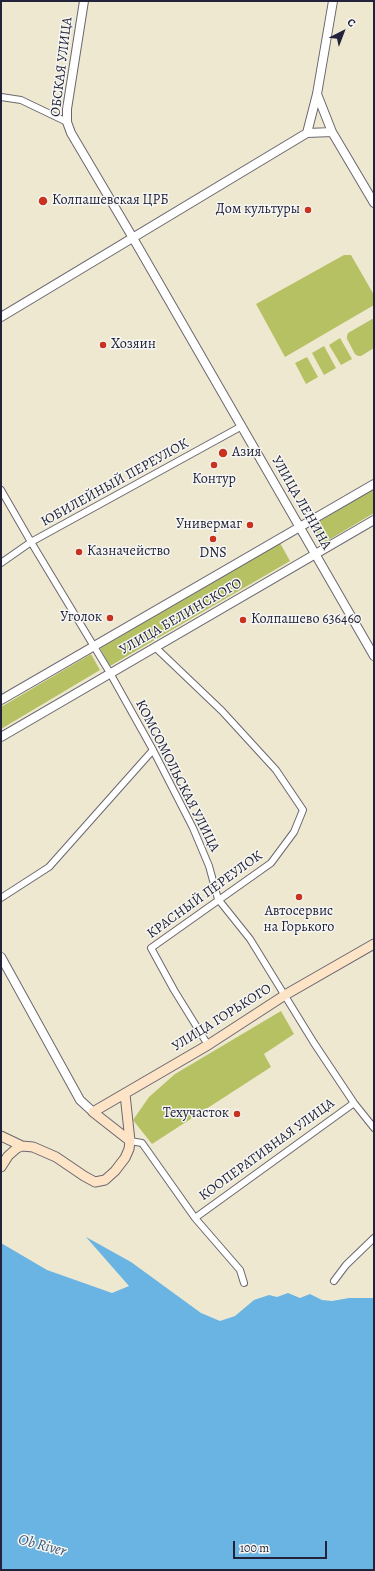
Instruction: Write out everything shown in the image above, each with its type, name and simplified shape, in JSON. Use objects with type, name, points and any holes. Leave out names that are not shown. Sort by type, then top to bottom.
[{"type":"main road","name":"УЛИЦА ГОРЬКОГО","points":[[93,1112],[208,1045],[286,995],[374,944]]},
{"type":"main road","points":[[1,1136],[22,1146],[33,1147],[56,1157],[95,1182],[105,1180],[115,1171],[125,1158],[130,1141],[125,1094]]},
{"type":"main road","points":[[93,1112],[130,1141]]},
{"type":"main road","points":[[1,1167],[8,1156],[17,1148],[22,1146]]},
{"type":"street","name":"ОБСКАЯ УЛИЦА","points":[[84,1],[67,109],[67,122],[71,133],[133,238]]},
{"type":"street","points":[[307,133],[318,94],[332,1]]},
{"type":"street","points":[[318,94],[332,132],[374,203]]},
{"type":"street","points":[[1,97],[20,100],[67,122]]},
{"type":"street","points":[[1,317],[307,133],[332,132]]},
{"type":"street","name":"УЛИЦА ЛЕНИНА","points":[[133,238],[374,656]]},
{"type":"street","name":"ЮБИЛЕЙНЫЙ ПЕРЕУЛОК","points":[[1,563],[31,542],[242,426]]},
{"type":"street","name":"УЛИЦА БЕЛИНСКОГО","points":[[1,700],[374,484]]},
{"type":"street","name":"КОМСОМОЛЬСКАЯ УЛИЦА","points":[[1,490],[110,673],[153,750],[194,828],[209,866],[218,899],[250,939],[286,995],[314,1043],[354,1103],[374,1128]]},
{"type":"street","name":"УЛИЦА БЕЛИНСКОГО","points":[[1,737],[374,520]]},
{"type":"street","name":"КРАСНЫЙ ПЕРЕУЛОК","points":[[155,647],[222,710],[276,770],[303,810],[294,832],[271,863],[218,899],[151,948],[174,990],[208,1045]]},
{"type":"street","points":[[1,898],[49,867],[153,750]]},
{"type":"street","points":[[1,957],[80,1100],[93,1112]]},
{"type":"street","name":"КООПЕРАТИВНАЯ УЛИЦА","points":[[195,1218],[354,1103]]},
{"type":"street","points":[[130,1141],[142,1143],[195,1218],[240,1270],[244,1283]]},
{"type":"street","points":[[334,1281],[346,1265],[374,1238]]},
{"type":"green space","points":[[344,255],[351,255],[374,295],[374,305],[285,357],[256,304]]},
{"type":"green space","points":[[374,318],[374,348],[361,356],[358,356],[355,354],[347,339],[348,333]]},
{"type":"green space","points":[[340,338],[352,359],[341,365],[329,345]]},
{"type":"green space","points":[[324,346],[336,368],[324,375],[312,353]]},
{"type":"green space","points":[[307,357],[318,377],[306,384],[295,363]]},
{"type":"green space","points":[[374,489],[374,513],[322,544],[312,526]]},
{"type":"green space","points":[[280,543],[290,561],[110,666],[100,648]]},
{"type":"green space","points":[[91,654],[100,670],[1,729],[1,707]]},
{"type":"green space","points":[[281,1011],[294,1034],[264,1054],[271,1067],[152,1144],[133,1120],[149,1097],[175,1074]]},
{"type":"water","name":"Ob River","points":[[86,1237],[131,1262],[201,1313],[220,1321],[235,1316],[254,1300],[269,1295],[277,1297],[288,1293],[300,1298],[310,1294],[322,1300],[332,1301],[349,1298],[374,1298],[374,1570],[1,1570],[1,1243],[47,1270],[112,1293],[129,1286]]},
{"type":"place","name":"Колпашевская ЦРБ","points":[[43,201]]},
{"type":"place","name":"Дом культуры","points":[[308,210]]},
{"type":"place","name":"Хозяин","points":[[103,345]]},
{"type":"place","name":"Азия","points":[[223,453]]},
{"type":"place","name":"Контур","points":[[214,465]]},
{"type":"place","name":"Универмаг","points":[[250,525]]},
{"type":"place","name":"DNS","points":[[213,539]]},
{"type":"place","name":"Казначейство","points":[[79,552]]},
{"type":"place","name":"Уголок","points":[[110,618]]},
{"type":"place","name":"Колпашево 636460","points":[[243,620]]},
{"type":"place","name":"Автосервис на Горького","points":[[299,897]]},
{"type":"place","name":"Техучасток","points":[[237,1114]]}]
